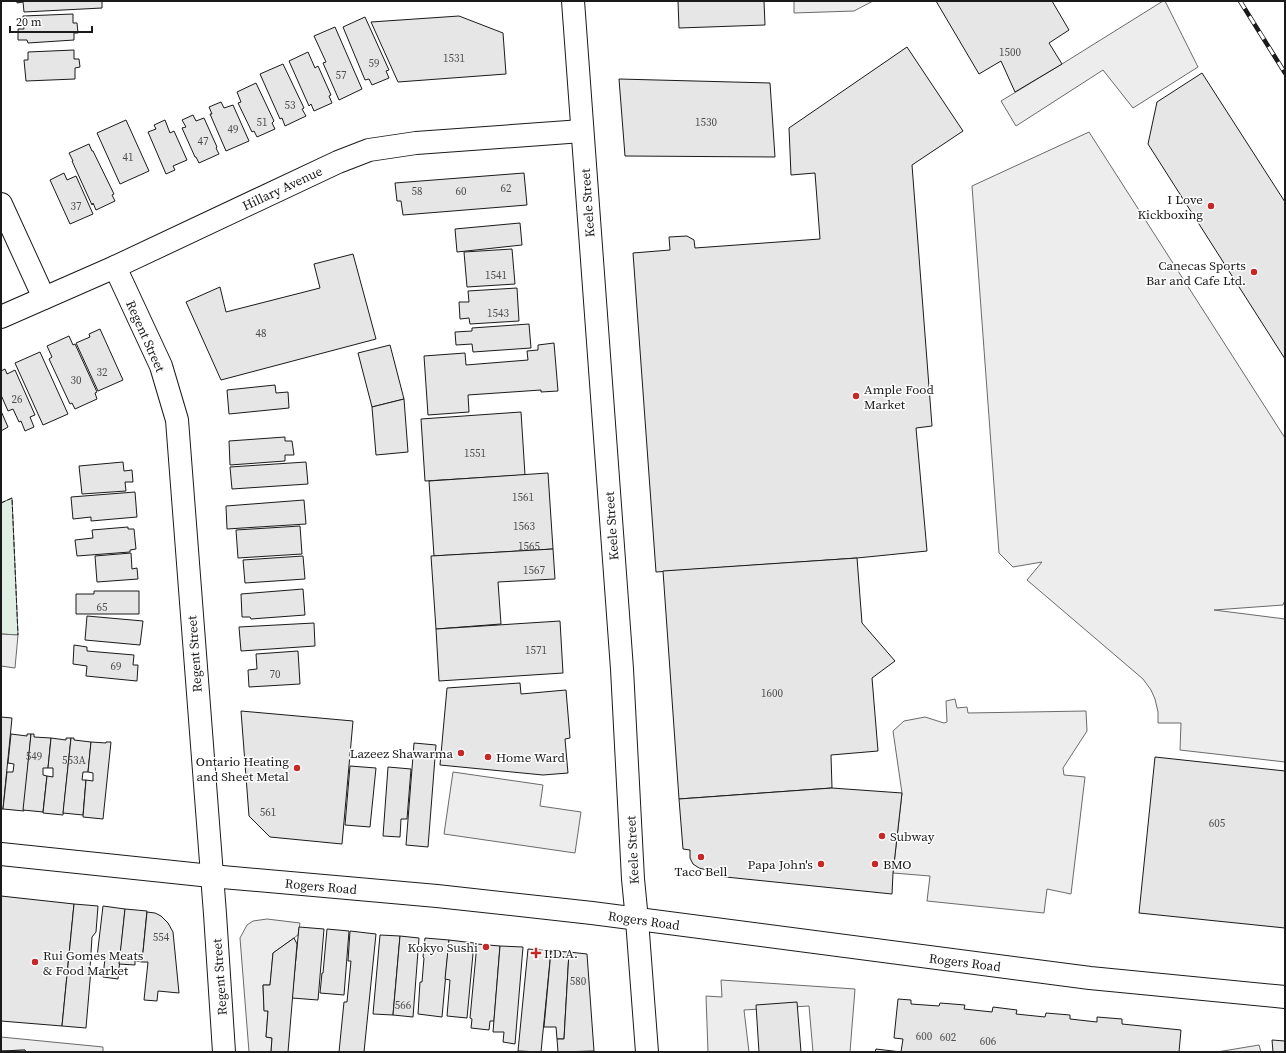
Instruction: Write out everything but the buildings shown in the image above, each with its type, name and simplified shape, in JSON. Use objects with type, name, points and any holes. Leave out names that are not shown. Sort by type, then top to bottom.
[{"type":"street","name":"Keele Street","points":[[573,1],[621,662],[633,879],[647,1052]]},
{"type":"street","name":"Hillary Avenue","points":[[1,317],[115,267],[338,162],[369,150],[416,143],[582,131]]},
{"type":"street","points":[[1,204],[44,298]]},
{"type":"street","name":"Regent Street","points":[[115,267],[161,366],[176,420],[224,1052]]},
{"type":"street","name":"Rogers Road","points":[[1,854],[211,876],[437,896],[592,913],[636,920],[1090,978],[1285,997]]},
{"type":"green space","points":[[12,498],[18,635],[1,634],[1,503]]},
{"type":"shaded area","points":[[794,1],[873,1],[854,11],[794,13]]},
{"type":"shaded area","points":[[1165,1],[1198,67],[1133,108],[1103,70],[1016,126],[1001,101]]},
{"type":"shaded area","points":[[1089,132],[1285,438],[1285,600],[1283,605],[1214,610],[1285,619],[1285,762],[1180,750],[1181,723],[1158,723],[1158,712],[1155,699],[1151,690],[1143,679],[1027,580],[1042,562],[1013,567],[999,553],[972,186]]},
{"type":"shaded area","points":[[1,634],[18,635],[15,668],[1,666]]},
{"type":"shaded area","points":[[955,699],[957,708],[967,707],[968,713],[1086,711],[1087,731],[1063,768],[1064,775],[1085,777],[1071,894],[1047,889],[1044,913],[927,901],[930,876],[893,873],[902,793],[893,731],[904,721],[925,717],[944,723],[947,722],[946,701]]},
{"type":"shaded area","points":[[453,772],[543,785],[540,806],[581,812],[575,853],[444,834]]},
{"type":"shaded area","points":[[267,919],[300,923],[298,935],[273,953],[270,985],[263,985],[264,1010],[268,1011],[266,1037],[272,1038],[271,1052],[249,1052],[240,938],[247,925],[253,921]]},
{"type":"shaded area","points":[[721,980],[855,989],[850,1052],[813,1052],[809,1006],[744,1010],[749,1052],[708,1052],[706,996],[722,997]]},
{"type":"shaded area","points":[[1,1037],[103,1047],[103,1052],[26,1052],[25,1050],[1,1051]]},
{"type":"shaded area","points":[[1259,1045],[1261,1052],[1217,1052]]},
{"type":"railway","points":[[1240,1],[1285,73]]},
{"type":"fence","points":[[1,503],[12,498],[18,635]]},
{"type":"place","name":"I Love Kickboxing","points":[[1211,206]]},
{"type":"place","name":"Canecas Sports Bar and Cafe Ltd.","points":[[1254,272]]},
{"type":"place","name":"Ample Food Market","points":[[856,396]]},
{"type":"place","name":"Lazeez Shawarma","points":[[461,753]]},
{"type":"place","name":"Home Ward","points":[[488,757]]},
{"type":"place","name":"Ontario Heating and Sheet Metal","points":[[297,768]]},
{"type":"place","name":"Subway","points":[[882,836]]},
{"type":"place","name":"Taco Bell","points":[[701,857]]},
{"type":"place","name":"Papa John's","points":[[821,864]]},
{"type":"place","name":"BMO","points":[[875,864]]},
{"type":"place","name":"Kokyo Sushi","points":[[486,947]]},
{"type":"place","name":"I.D.A.","points":[[536,953]]},
{"type":"place","name":"Rui Gomes Meats & Food Market","points":[[35,962]]}]
